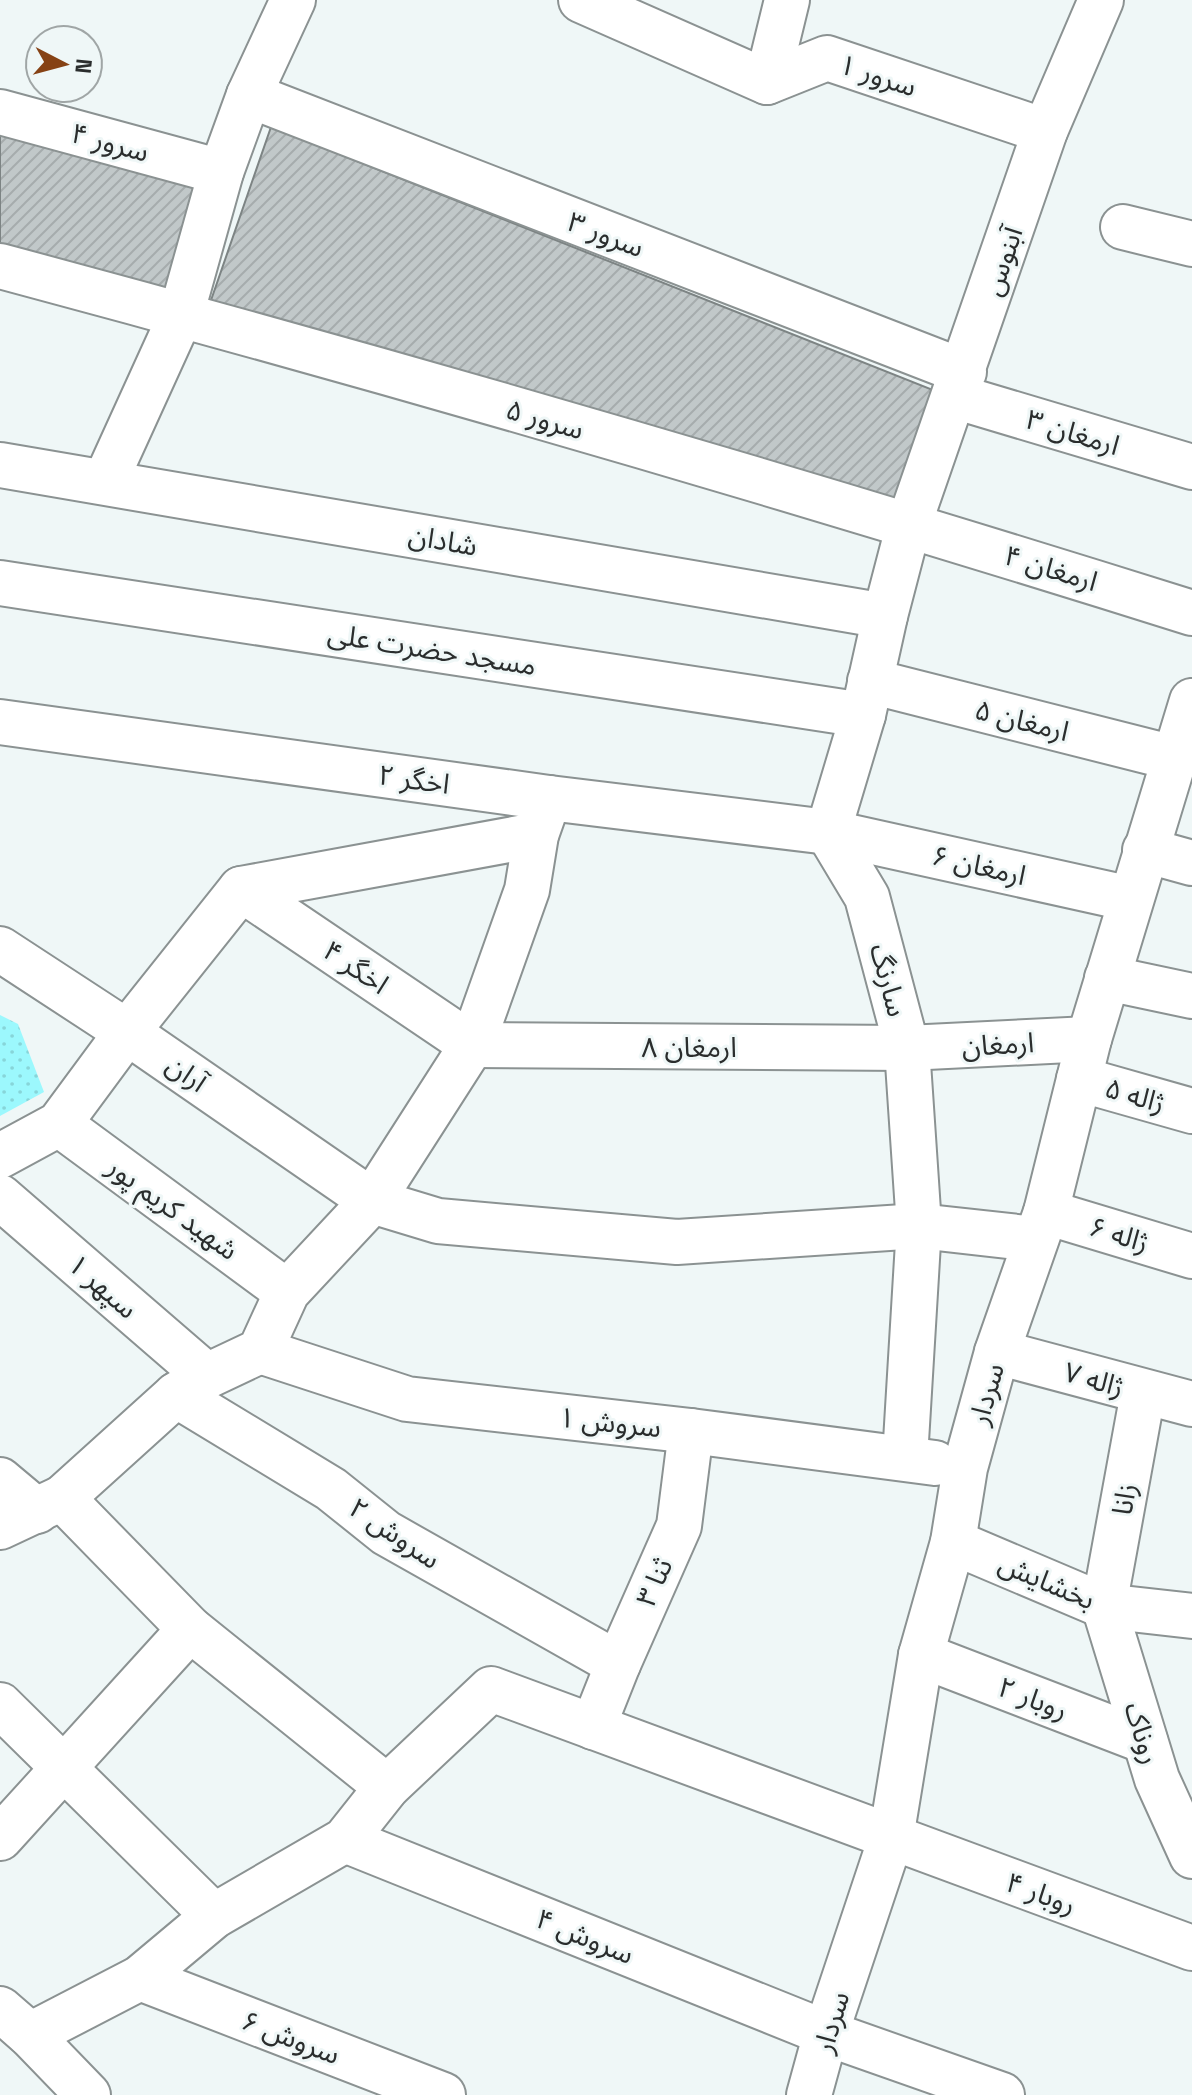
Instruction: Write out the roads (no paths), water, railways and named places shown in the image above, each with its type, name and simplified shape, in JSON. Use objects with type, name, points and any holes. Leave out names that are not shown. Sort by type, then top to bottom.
[{"type":"street","points":[[105,482],[181,315],[221,172],[249,95],[293,0]]},
{"type":"street","points":[[581,0],[767,82],[787,0]]},
{"type":"street","name":"آبنوس","points":[[909,524],[1045,131],[1101,0]]},
{"type":"street","name":"سرور ۱","points":[[767,82],[827,58],[1045,131]]},
{"type":"street","name":"سرور ۳","points":[[249,95],[959,384]]},
{"type":"street","name":"سرور ۴","points":[[0,112],[221,172]]},
{"type":"street","points":[[1123,227],[1192,244]]},
{"type":"street","name":"سرور ۵","points":[[0,266],[909,524]]},
{"type":"street","name":"ارمغان ۳","points":[[959,384],[1192,467]]},
{"type":"street","name":"شادان","points":[[0,465],[885,616]]},
{"type":"street","points":[[828,832],[867,698],[909,524]]},
{"type":"street","name":"ارمغان ۴","points":[[909,524],[1192,613]]},
{"type":"street","name":"مسجد حضرت علی","points":[[0,583],[867,698]]},
{"type":"street","name":"ارمغان ۵","points":[[867,698],[1186,725]]},
{"type":"street","name":"اخگر ۲","points":[[0,722],[542,816],[828,832]]},
{"type":"street","name":"سردار","points":[[809,2095],[826,2033],[891,1838],[921,1655],[953,1542],[965,1468],[997,1352],[1041,1226],[1107,978],[1186,725]]},
{"type":"street","points":[[0,1156],[59,1124],[127,1032],[241,889],[542,816],[527,890],[472,1045],[372,1201],[287,1292],[260,1351],[191,1386],[33,1512]]},
{"type":"street","name":"ارمغان ۶","points":[[828,832],[1131,899]]},
{"type":"street","name":"سارنگ","points":[[828,832],[867,897],[907,1048],[919,1226],[905,1458]]},
{"type":"street","points":[[1145,850],[1192,863]]},
{"type":"street","name":"اخگر ۴","points":[[241,889],[472,1045]]},
{"type":"street","name":"آران","points":[[0,949],[127,1032],[372,1201],[438,1221],[677,1242],[919,1226]]},
{"type":"street","points":[[1107,978],[1192,996]]},
{"type":"street","name":"ارمغان ۸","points":[[472,1045],[907,1048]]},
{"type":"street","name":"ارمغان","points":[[907,1048],[1084,1059]]},
{"type":"street","name":"ژاله ۵","points":[[1084,1059],[1192,1111]]},
{"type":"street","name":"شهید کریم پور","points":[[59,1124],[287,1292]]},
{"type":"street","name":"سپهر ۱","points":[[0,1197],[191,1386]]},
{"type":"street","name":"ژاله ۶","points":[[919,1226],[1041,1226],[1192,1256]]},
{"type":"street","name":"سروش ۱","points":[[260,1351],[407,1399],[691,1431],[965,1468]]},
{"type":"street","name":"ژاله ۷","points":[[997,1352],[1192,1404]]},
{"type":"street","name":"سروش ۲","points":[[191,1386],[386,1533],[618,1664]]},
{"type":"street","name":"زانا","points":[[1104,1606],[1143,1393]]},
{"type":"street","name":"ثنا ۳","points":[[593,1727],[679,1526],[691,1431]]},
{"type":"street","points":[[0,1480],[33,1512],[190,1629],[387,1787],[345,1840],[214,1916],[140,1978],[15,2022],[88,2095]]},
{"type":"street","name":"بخشایش","points":[[953,1542],[1104,1606],[1192,1616]]},
{"type":"street","name":"روناک","points":[[1104,1606],[1165,1767],[1192,1856]]},
{"type":"street","points":[[0,1838],[190,1629]]},
{"type":"street","name":"روبار ۲","points":[[921,1655],[1165,1767]]},
{"type":"street","name":"روبار ۴","points":[[387,1787],[491,1689],[1192,1948]]},
{"type":"street","points":[[0,1705],[214,1916]]},
{"type":"street","name":"سروش ۴","points":[[345,1840],[826,2033],[1002,2095]]},
{"type":"street","name":"سروش ۶","points":[[140,1978],[443,2095]]}]
